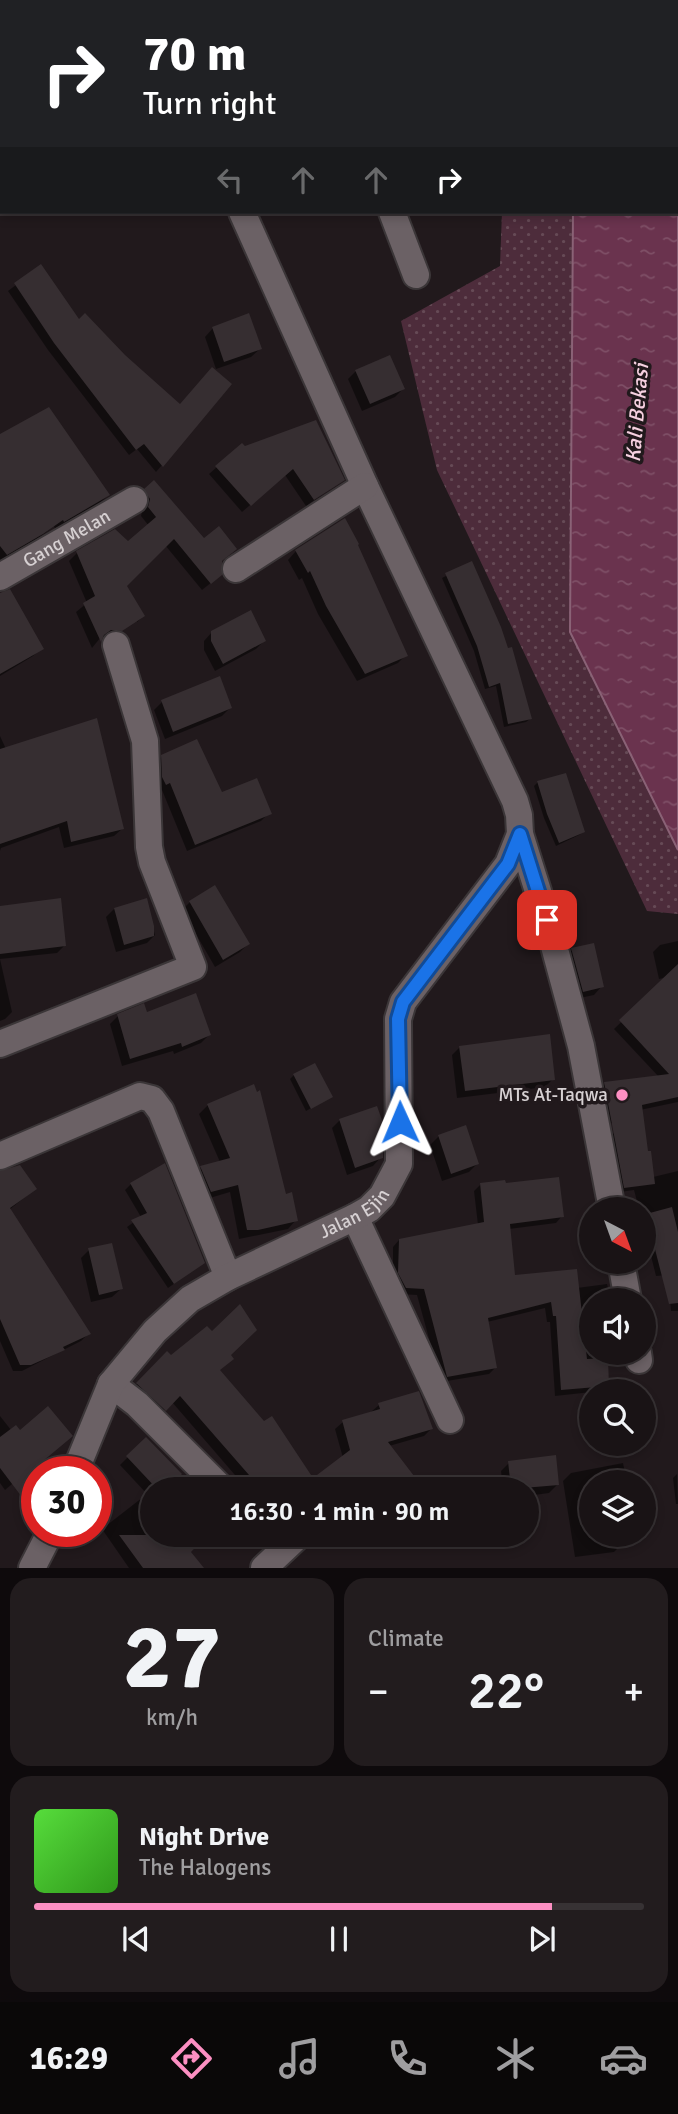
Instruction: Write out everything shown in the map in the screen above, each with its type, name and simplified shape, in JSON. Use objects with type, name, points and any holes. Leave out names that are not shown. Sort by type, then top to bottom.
[{"type":"street","points":[[243,214],[365,486],[515,801],[520,834],[582,1045],[610,1197]]},
{"type":"street","points":[[393,214],[416,275]]},
{"type":"street","points":[[236,569],[365,486]]},
{"type":"street","name":"Gang Melan","points":[[0,577],[134,500]]},
{"type":"street","points":[[0,1044],[191,970],[193,965],[152,862],[149,847],[145,741],[116,645]]},
{"type":"street","name":"Jalan Ejin","points":[[82,1456],[111,1384],[164,1323],[190,1299],[228,1277],[355,1217],[369,1209],[382,1196],[399,1164],[398,1019],[403,1002],[508,864],[520,834]]},
{"type":"street","points":[[0,1156],[140,1096],[152,1099],[161,1111],[228,1277]]},
{"type":"street","points":[[355,1217],[450,1420]]},
{"type":"street","points":[[111,1384],[137,1404],[210,1477]]},
{"type":"street","points":[[32,1568],[43,1547]]},
{"type":"shaded area","points":[[502,214],[573,214],[570,632],[678,850],[678,914],[647,911],[437,470],[401,321],[500,266]]},
{"type":"water","name":"Kali Bekasi","points":[[573,214],[678,214],[678,850],[570,632]]},
{"type":"building","points":[[41,264],[79,319],[85,313],[125,355],[180,404],[212,367],[232,384],[163,467],[144,444],[136,450],[54,343],[14,283]]},
{"type":"building","points":[[249,313],[262,349],[224,362],[212,327]]},
{"type":"building","points":[[390,355],[405,389],[370,404],[355,370]]},
{"type":"building","points":[[49,407],[110,495],[7,555],[0,546],[0,434]]},
{"type":"building","points":[[316,420],[345,480],[314,500],[293,469],[251,506],[215,466],[242,443],[245,446]]},
{"type":"building","points":[[154,480],[204,538],[219,526],[237,549],[222,561],[222,575],[211,584],[174,539],[127,586],[145,616],[122,631],[111,630],[104,635],[101,642],[83,603],[95,596],[76,551],[115,529],[128,541],[156,517],[148,507],[150,499],[144,489]]},
{"type":"building","points":[[345,518],[408,656],[365,674],[326,606],[310,571],[308,573],[295,550]]},
{"type":"building","points":[[472,561],[508,648],[512,647],[532,719],[508,724],[500,683],[489,687],[477,646],[445,573]]},
{"type":"building","points":[[10,589],[44,649],[0,674],[0,593]]},
{"type":"building","points":[[251,610],[266,641],[223,664],[211,641],[211,631]]},
{"type":"building","points":[[220,676],[232,708],[173,732],[161,700]]},
{"type":"building","points":[[97,718],[124,829],[71,842],[67,821],[0,844],[0,749]]},
{"type":"building","points":[[197,739],[222,792],[257,778],[272,814],[195,845],[170,783],[166,785],[162,777],[161,755]]},
{"type":"building","points":[[566,773],[585,832],[559,843],[537,781]]},
{"type":"building","points":[[215,885],[250,944],[223,960],[189,901]]},
{"type":"building","points":[[61,898],[66,946],[0,954],[0,906]]},
{"type":"building","points":[[147,898],[154,936],[124,945],[114,908]]},
{"type":"building","points":[[594,943],[604,987],[583,992],[571,948]]},
{"type":"building","points":[[678,964],[678,1097],[642,1105],[655,1184],[624,1188],[604,1082],[669,1074],[619,1020]]},
{"type":"building","points":[[196,993],[211,1035],[182,1047],[181,1043],[130,1059],[117,1014],[144,1003],[147,1012]]},
{"type":"building","points":[[550,1034],[555,1080],[465,1091],[459,1046]]},
{"type":"building","points":[[315,1063],[333,1097],[311,1109],[293,1074]]},
{"type":"building","points":[[254,1084],[257,1092],[260,1090],[286,1194],[292,1192],[298,1221],[247,1230],[238,1185],[211,1192],[200,1166],[230,1158],[207,1104]]},
{"type":"building","points":[[377,1106],[383,1123],[383,1158],[355,1168],[339,1119]]},
{"type":"building","points":[[466,1125],[479,1164],[451,1174],[438,1135]]},
{"type":"building","points":[[165,1163],[205,1263],[174,1284],[131,1220],[147,1213],[130,1183]]},
{"type":"building","points":[[20,1165],[37,1189],[10,1208],[91,1334],[63,1347],[65,1350],[31,1365],[20,1365],[0,1319],[0,1171]]},
{"type":"building","points":[[559,1177],[564,1217],[510,1224],[515,1275],[577,1269],[579,1365],[608,1365],[609,1379],[579,1379],[579,1388],[561,1390],[556,1316],[553,1316],[551,1302],[488,1318],[497,1368],[447,1377],[424,1289],[406,1288],[398,1273],[399,1239],[484,1222],[480,1183],[505,1180],[506,1183]]},
{"type":"building","points":[[672,1207],[678,1232],[678,1303],[669,1304],[656,1253],[656,1211]]},
{"type":"building","points":[[112,1243],[123,1289],[99,1295],[88,1248]]},
{"type":"building","points":[[240,1304],[257,1330],[231,1355],[234,1359],[220,1370],[264,1421],[272,1416],[312,1477],[246,1477],[249,1475],[180,1396],[166,1411],[136,1383],[167,1351],[171,1355],[207,1326],[212,1331]]},
{"type":"building","points":[[419,1391],[433,1429],[388,1442],[415,1477],[314,1477],[350,1450],[342,1420],[380,1409],[378,1403]]},
{"type":"building","points":[[48,1406],[73,1436],[49,1456],[21,1456],[21,1496],[0,1468],[0,1437],[16,1425],[20,1430]]},
{"type":"building","points":[[146,1437],[182,1474],[179,1477],[146,1477],[126,1456]]},
{"type":"building","points":[[556,1455],[559,1485],[539,1487],[539,1477],[510,1477],[508,1461]]},
{"type":"building","points":[[119,1535],[140,1535],[140,1547],[196,1547],[191,1552],[204,1568],[143,1568]]},
{"type":"place","name":"MTs At-Taqwa","points":[[622,1095]]},
{"type":"route","points":[[400,1122],[398,1019],[403,1002],[508,864],[520,834],[547,920]]}]
